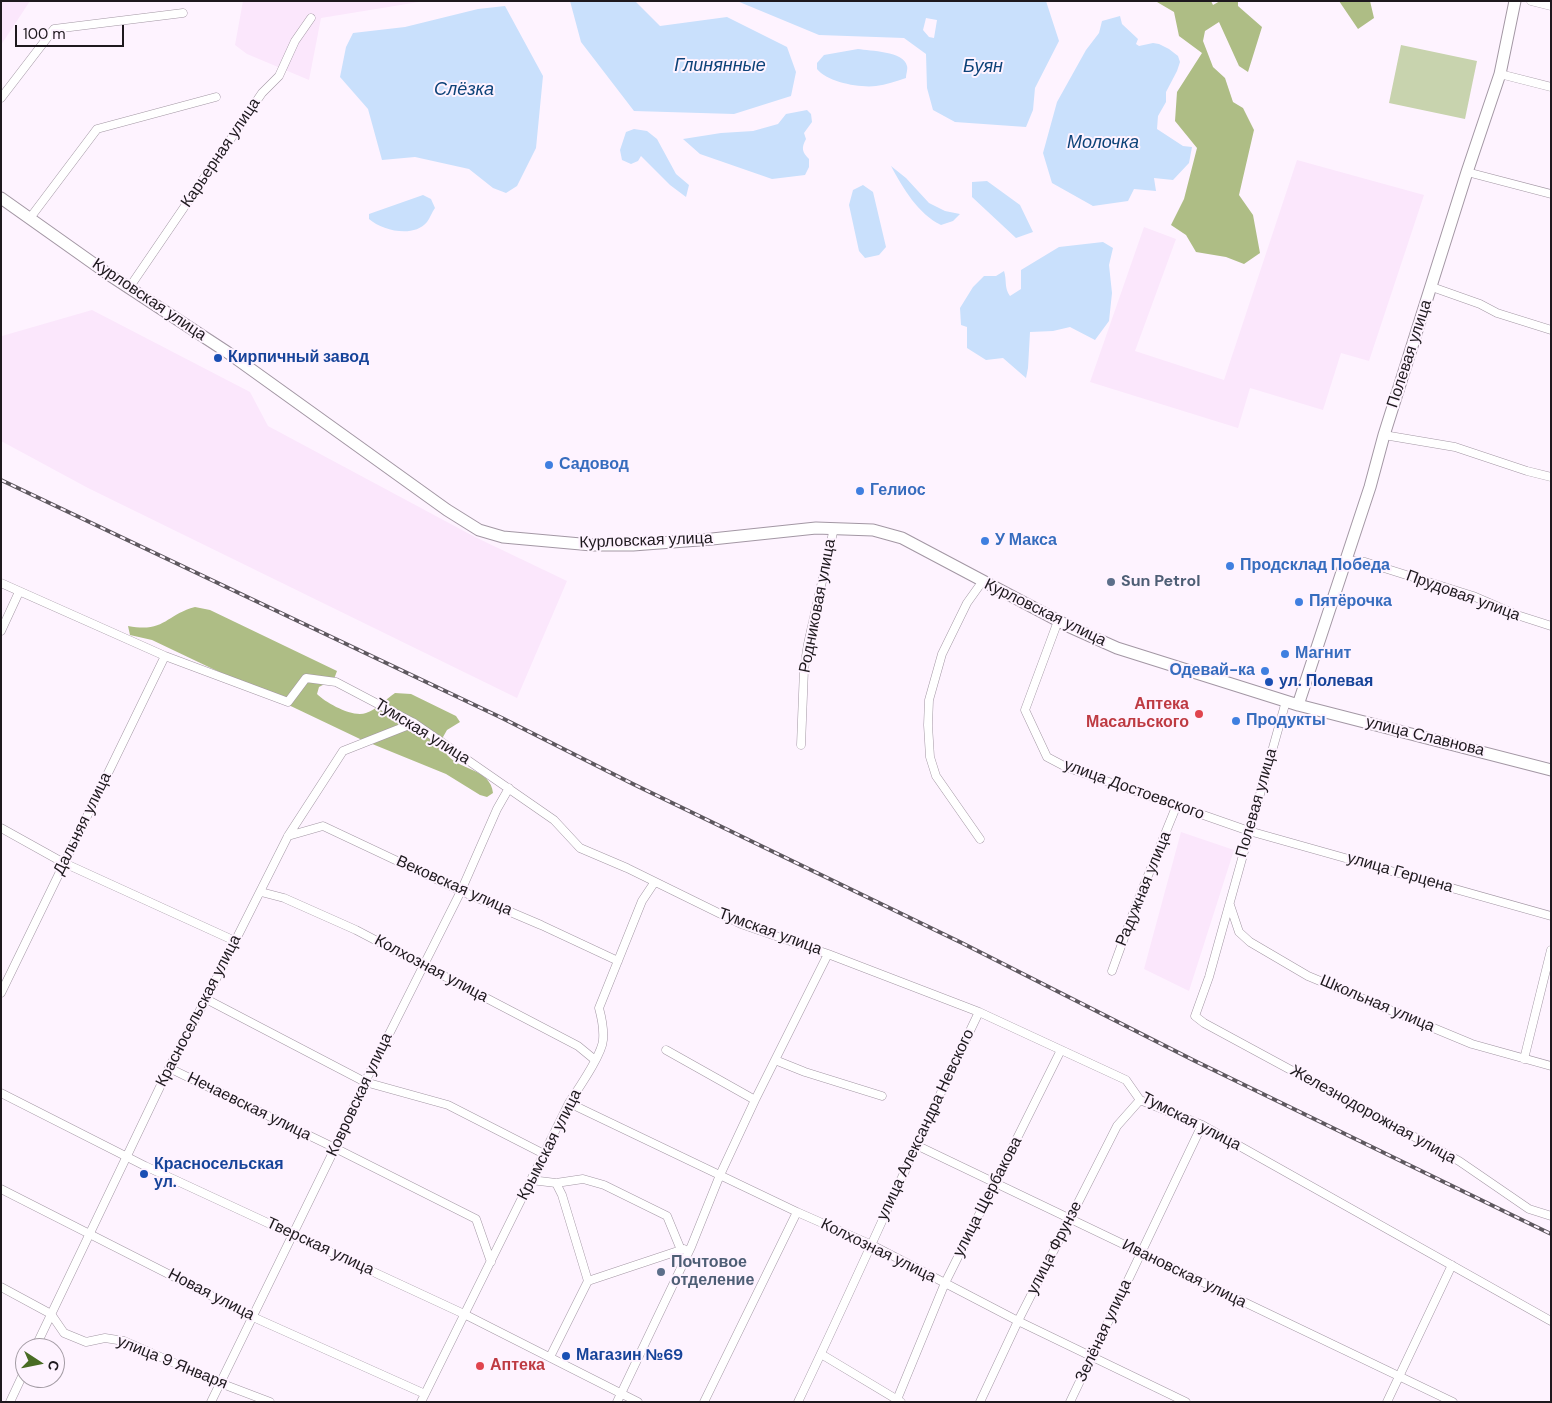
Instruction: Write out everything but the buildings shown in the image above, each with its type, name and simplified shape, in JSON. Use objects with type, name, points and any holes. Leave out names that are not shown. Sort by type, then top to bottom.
[{"type":"main road","name":"Полевая улица","points":[[1298,705],[1370,486],[1384,435],[1500,74],[1515,1]]},
{"type":"main road","name":"Курловская улица","points":[[1,198],[129,288],[227,352],[448,510],[479,530],[489,534],[563,543],[616,545],[712,539],[816,528],[872,530],[902,538],[982,582],[1117,648],[1298,705]]},
{"type":"main road","name":"улица Славнова","points":[[1298,705],[1551,770]]},
{"type":"street","points":[[1531,1],[1551,6]]},
{"type":"street","points":[[1,98],[54,29],[183,13]]},
{"type":"street","name":"Карьерная улица","points":[[129,288],[262,93],[279,76],[295,41],[311,18]]},
{"type":"street","points":[[1500,74],[1551,87]]},
{"type":"street","points":[[30,218],[97,129],[216,97]]},
{"type":"street","points":[[1467,172],[1551,194]]},
{"type":"street","points":[[1432,287],[1480,304],[1497,314],[1551,330]]},
{"type":"street","points":[[1384,435],[1454,447],[1551,478]]},
{"type":"street","name":"Родниковая улица","points":[[801,745],[804,669],[834,528]]},
{"type":"street","name":"Прудовая улица","points":[[1345,560],[1365,562],[1472,596],[1517,615],[1551,626]]},
{"type":"street","points":[[980,839],[936,776],[930,757],[928,725],[929,700],[942,654],[967,603],[982,582]]},
{"type":"street","name":"Тумская улица","points":[[1,583],[164,656],[288,702],[306,678],[336,682],[414,723],[554,820],[580,848],[627,868],[654,883],[741,924],[828,954],[979,1012],[1126,1080],[1140,1100],[1202,1125],[1551,1321]]},
{"type":"street","points":[[1,631],[19,592]]},
{"type":"street","name":"улица Достоевского","points":[[1058,620],[1025,710],[1047,757],[1066,767],[1248,831]]},
{"type":"street","name":"Дальняя улица","points":[[1,993],[164,656]]},
{"type":"street","name":"Полевая улица","points":[[1194,1016],[1209,977],[1230,905],[1248,831],[1286,701]]},
{"type":"street","name":"Красносельская улица","points":[[40,1338],[169,1068],[261,892],[288,836],[343,751],[414,723]]},
{"type":"street","name":"Ковровская улица","points":[[211,1402],[335,1148],[365,1082],[461,891],[497,809],[509,788]]},
{"type":"street","name":"Радужная улица","points":[[1112,971],[1136,905],[1176,807]]},
{"type":"street","name":"Вековская улица","points":[[288,836],[323,826],[461,891],[541,925],[618,961]]},
{"type":"street","points":[[1,828],[64,863],[234,941]]},
{"type":"street","name":"улица Герцена","points":[[1248,831],[1551,916]]},
{"type":"street","name":"Крымская улица","points":[[421,1402],[569,1103],[595,1060],[603,1042],[603,1021],[599,1008],[642,901],[654,883]]},
{"type":"street","name":"Колхозная улица","points":[[261,892],[284,898],[356,930],[578,1046],[595,1060]]},
{"type":"street","name":"Школьная улица","points":[[1230,905],[1239,932],[1250,942],[1308,976],[1472,1044],[1551,1066]]},
{"type":"street","points":[[1524,1059],[1551,950]]},
{"type":"street","points":[[619,1398],[691,1247],[720,1175],[755,1100],[828,954]]},
{"type":"street","points":[[206,999],[365,1082],[448,1104],[544,1154]]},
{"type":"street","name":"улица Александра Невского","points":[[798,1402],[979,1012]]},
{"type":"street","name":"Железнодорожная улица","points":[[1194,1016],[1458,1161],[1529,1209],[1551,1216]]},
{"type":"street","points":[[666,1050],[755,1100]]},
{"type":"street","name":"улица Щербакова","points":[[898,1401],[945,1283],[1062,1050]]},
{"type":"street","points":[[775,1060],[805,1072],[882,1096]]},
{"type":"street","name":"Нечаевская улица","points":[[169,1068],[476,1219],[491,1262]]},
{"type":"street","name":"Тверская улица","points":[[1,1093],[126,1156],[464,1314],[550,1357],[619,1398],[638,1402]]},
{"type":"street","name":"улица Фрунзе","points":[[980,1402],[1018,1321],[1117,1126],[1140,1100]]},
{"type":"street","name":"Колхозная улица","points":[[569,1103],[797,1212],[872,1245],[1018,1321],[1186,1402]]},
{"type":"street","name":"Зелёная улица","points":[[1070,1402],[1202,1125]]},
{"type":"street","name":"Ивановская улица","points":[[916,1145],[1454,1402]]},
{"type":"street","points":[[531,1180],[556,1183],[583,1179],[604,1185],[667,1216],[681,1250]]},
{"type":"street","points":[[550,1357],[588,1281],[562,1195],[556,1183]]},
{"type":"street","name":"Новая улица","points":[[1,1189],[91,1233],[253,1317],[425,1394]]},
{"type":"street","points":[[704,1402],[797,1212]]},
{"type":"street","points":[[588,1281],[691,1247]]},
{"type":"street","points":[[1387,1402],[1398,1375],[1452,1265]]},
{"type":"street","name":"улица 9 Января","points":[[1,1287],[51,1314],[64,1333],[86,1342],[105,1338],[124,1341],[220,1383],[270,1402]]},
{"type":"street","points":[[821,1354],[898,1401]]},
{"type":"street","points":[[10,1402],[17,1388]]},
{"type":"shaded area","points":[[1,1],[30,1],[1,45]]},
{"type":"shaded area","points":[[243,1],[425,1],[321,18],[309,80],[247,54],[235,45]]},
{"type":"shaded area","points":[[1297,160],[1424,195],[1369,361],[1341,353],[1323,410],[1250,388],[1238,428],[1090,382],[1144,227],[1176,239],[1135,351],[1224,380]]},
{"type":"shaded area","points":[[92,310],[250,392],[268,426],[475,537],[567,581],[517,698],[88,488],[1,441],[2,336]]},
{"type":"shaded area","points":[[1181,832],[1234,850],[1189,991],[1144,969]]},
{"type":"green space","points":[[1211,1],[1213,5],[1220,1],[1238,1],[1238,6],[1262,27],[1248,72],[1239,66],[1219,22],[1205,31],[1203,41],[1213,67],[1225,78],[1233,102],[1243,108],[1254,130],[1239,195],[1253,215],[1260,253],[1244,264],[1226,257],[1196,252],[1186,235],[1171,225],[1184,199],[1197,148],[1175,121],[1177,92],[1202,53],[1179,36],[1174,12],[1157,2]]},
{"type":"green space","points":[[1339,1],[1370,1],[1374,18],[1358,29]]},
{"type":"green space","points":[[1401,45],[1477,61],[1465,119],[1389,103]]},
{"type":"green space","points":[[195,607],[210,610],[337,671],[334,679],[319,687],[317,694],[347,712],[361,714],[370,712],[395,693],[411,694],[456,716],[460,722],[447,730],[443,737],[446,753],[457,763],[486,779],[491,785],[493,793],[487,797],[480,795],[446,774],[360,739],[152,640],[130,635],[128,626],[140,628],[158,625],[185,610]]},
{"type":"water","name":"Глинянные","points":[[570,1],[635,1],[660,26],[727,17],[787,47],[796,72],[791,96],[734,114],[634,111],[581,42]]},
{"type":"water","name":"Буян","points":[[737,1],[1046,1],[1059,41],[1035,88],[1033,110],[1026,127],[955,122],[933,110],[927,88],[926,54],[904,38],[819,35]],"holes":[[[926,18],[937,20],[934,38],[929,37],[923,30]]]},
{"type":"water","name":"Слёзка","points":[[505,6],[543,76],[536,148],[517,186],[506,193],[493,188],[469,169],[415,157],[382,160],[368,109],[340,77],[346,47],[353,33],[405,27],[478,9]]},
{"type":"water","name":"Молочка","points":[[1120,16],[1122,24],[1138,39],[1136,44],[1139,46],[1153,43],[1159,44],[1178,56],[1180,62],[1166,92],[1166,102],[1158,116],[1157,129],[1183,146],[1192,147],[1189,163],[1173,180],[1154,178],[1156,191],[1134,189],[1128,201],[1093,206],[1052,183],[1043,153],[1057,102],[1086,50],[1099,33],[1102,21]]},
{"type":"water","points":[[858,49],[900,57],[907,66],[906,78],[887,84],[861,86],[836,81],[822,74],[817,69],[817,63],[824,55]]},
{"type":"water","points":[[807,110],[811,114],[812,122],[804,133],[806,139],[803,150],[809,159],[809,167],[805,175],[772,179],[700,154],[683,139],[721,133],[753,131],[778,124],[786,114]]},
{"type":"water","points":[[634,129],[647,131],[657,139],[676,174],[689,185],[686,197],[670,185],[641,156],[638,161],[631,164],[622,160],[620,150],[626,132]]},
{"type":"water","points":[[891,166],[906,178],[929,203],[945,211],[960,214],[953,221],[941,225],[933,220],[912,200]]},
{"type":"water","points":[[987,181],[1020,205],[1033,232],[1016,238],[972,197],[972,182]]},
{"type":"water","points":[[863,185],[873,192],[886,247],[879,255],[865,258],[859,251],[849,205],[853,190]]},
{"type":"water","points":[[423,195],[431,199],[435,208],[427,222],[421,227],[414,230],[398,231],[382,227],[369,219],[369,214]]},
{"type":"water","points":[[1103,242],[1113,248],[1109,265],[1112,293],[1109,321],[1095,340],[1070,327],[1053,331],[1030,332],[1026,378],[1003,358],[986,360],[967,348],[967,327],[961,325],[960,308],[973,287],[984,276],[996,276],[1004,271],[1007,290],[1010,296],[1021,289],[1021,270],[1059,247]]},
{"type":"railway","points":[[1,480],[502,718],[633,784],[962,943],[1195,1061],[1551,1234]]},
{"type":"place","name":"Кирпичный завод","points":[[218,358]]},
{"type":"place","name":"Садовод","points":[[549,465]]},
{"type":"place","name":"Гелиос","points":[[860,491]]},
{"type":"place","name":"У Макса","points":[[985,541]]},
{"type":"place","name":"Продсклад Победа","points":[[1230,566]]},
{"type":"place","name":"Sun Petrol","points":[[1111,582]]},
{"type":"place","name":"Пятёрочка","points":[[1299,602]]},
{"type":"place","name":"Магнит","points":[[1285,654]]},
{"type":"place","name":"Одевай-ка","points":[[1265,671]]},
{"type":"place","name":"ул. Полевая","points":[[1269,682]]},
{"type":"place","name":"Аптека Масальского","points":[[1199,714]]},
{"type":"place","name":"Продукты","points":[[1236,721]]},
{"type":"place","name":"Красносельская ул.","points":[[144,1174]]},
{"type":"place","name":"Почтовое отделение","points":[[661,1272]]},
{"type":"place","name":"Магазин №69","points":[[566,1356]]},
{"type":"place","name":"Аптека","points":[[480,1366]]}]
